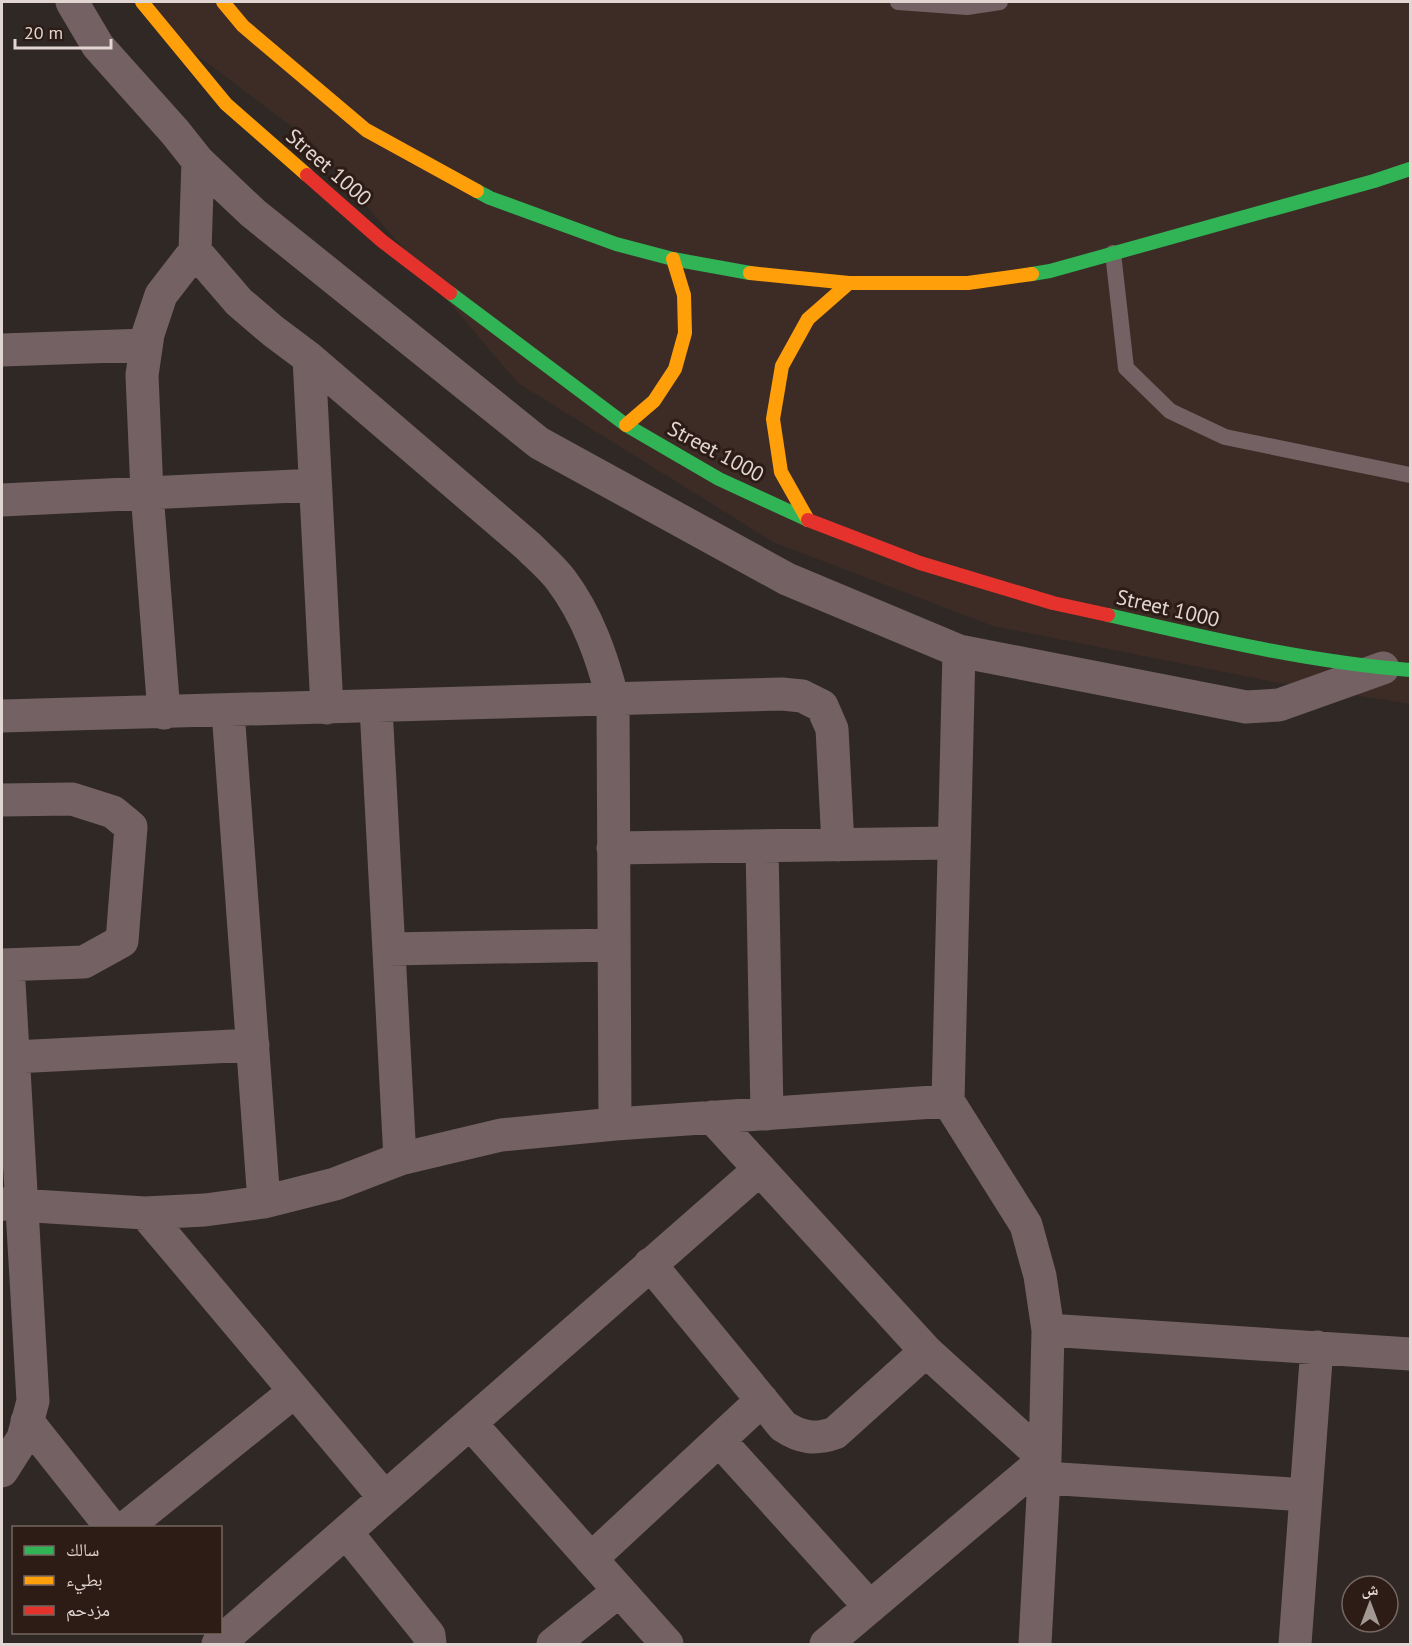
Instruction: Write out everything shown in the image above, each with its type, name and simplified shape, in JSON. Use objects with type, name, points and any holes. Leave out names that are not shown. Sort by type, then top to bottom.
[{"type":"street","points":[[72,2],[98,46],[198,161],[253,213],[539,443],[787,579],[959,651],[1246,707],[1279,705],[1397,669]]},
{"type":"street","name":"Street 1000","points":[[142,2],[226,104],[382,241],[626,425],[719,479],[808,520],[920,563],[1053,603],[1234,644],[1397,669]]},
{"type":"street","points":[[223,2],[243,26],[366,130],[490,198],[616,244],[733,271],[849,283],[968,283],[1050,271],[1374,182],[1410,169]]},
{"type":"street","points":[[164,713],[147,493],[142,386],[148,334],[160,295],[195,251],[198,161]]},
{"type":"street","points":[[195,251],[239,302],[309,358],[528,546],[560,579],[585,619],[602,659],[613,700],[615,1124]]},
{"type":"street","points":[[626,425],[654,401],[675,369],[685,333],[685,323],[684,295],[673,259]]},
{"type":"street","points":[[808,520],[781,472],[773,419],[776,398],[782,366],[808,319],[849,283]]},
{"type":"street","points":[[2,350],[146,345]]},
{"type":"street","points":[[309,358],[327,708]]},
{"type":"street","points":[[2,500],[315,485]]},
{"type":"street","points":[[959,651],[948,1101],[1026,1225],[1040,1276],[1048,1330],[1045,1468],[1035,1644]]},
{"type":"street","points":[[2,716],[782,694],[802,696],[822,706],[832,729],[838,845]]},
{"type":"street","points":[[376,707],[400,1160]]},
{"type":"street","points":[[228,711],[264,1202]]},
{"type":"street","points":[[2,800],[72,799],[113,812],[131,827],[122,941],[84,962],[5,965],[14,1057],[12,1204],[33,1401],[23,1438],[2,1471]]},
{"type":"street","points":[[613,848],[954,843]]},
{"type":"street","points":[[762,846],[767,1114]]},
{"type":"street","points":[[389,949],[613,945]]},
{"type":"street","points":[[14,1057],[253,1045]]},
{"type":"street","points":[[12,1204],[145,1213],[205,1210],[264,1202],[335,1184],[400,1160],[501,1136],[615,1124],[948,1101]]},
{"type":"street","points":[[712,1117],[926,1351],[1045,1468],[1306,1495]]},
{"type":"street","points":[[218,1644],[760,1168]]},
{"type":"street","points":[[145,1213],[385,1498]]},
{"type":"street","points":[[650,1264],[783,1426],[795,1434],[808,1438],[822,1438],[835,1433],[926,1351]]},
{"type":"street","points":[[1048,1330],[1410,1354]]},
{"type":"street","points":[[1295,1644],[1317,1347]]},
{"type":"street","points":[[126,1526],[295,1391]]},
{"type":"street","points":[[591,1559],[762,1400]]},
{"type":"street","points":[[27,1420],[111,1526]]},
{"type":"street","points":[[470,1423],[667,1644]]},
{"type":"street","points":[[719,1440],[870,1607]]},
{"type":"street","points":[[826,1644],[1045,1468]]},
{"type":"street","points":[[346,1532],[425,1641]]},
{"type":"street","points":[[553,1644],[619,1591]]},
{"type":"lane","points":[[898,2],[967,7],[1000,2]]},
{"type":"lane","points":[[1113,254],[1126,368],[1170,411],[1225,437],[1410,476]]},
{"type":"shaded area","points":[[141,2],[1410,2],[1410,704],[1274,682],[993,626],[773,542],[518,383],[312,142],[161,28]]},
{"type":"traffic: fast","points":[[1032,274],[1050,271],[1410,169]]},
{"type":"traffic: fast","points":[[477,191],[490,198],[616,244],[673,259],[750,273]]},
{"type":"traffic: fast","points":[[450,293],[626,425],[719,479],[808,520]]},
{"type":"traffic: fast","points":[[1108,615],[1296,655],[1410,670]]},
{"type":"traffic: slow","points":[[142,2],[226,104],[307,175]]},
{"type":"traffic: slow","points":[[223,2],[243,26],[366,130],[477,191]]},
{"type":"traffic: slow","points":[[626,425],[654,401],[675,369],[685,333],[684,295],[673,259]]},
{"type":"traffic: slow","points":[[750,273],[849,283],[968,283],[1032,274]]},
{"type":"traffic: slow","points":[[808,520],[781,472],[773,419],[782,366],[808,319],[849,283]]},
{"type":"traffic: jam","points":[[307,175],[382,241],[450,293]]},
{"type":"traffic: jam","points":[[808,520],[920,563],[1053,603],[1108,615]]}]
